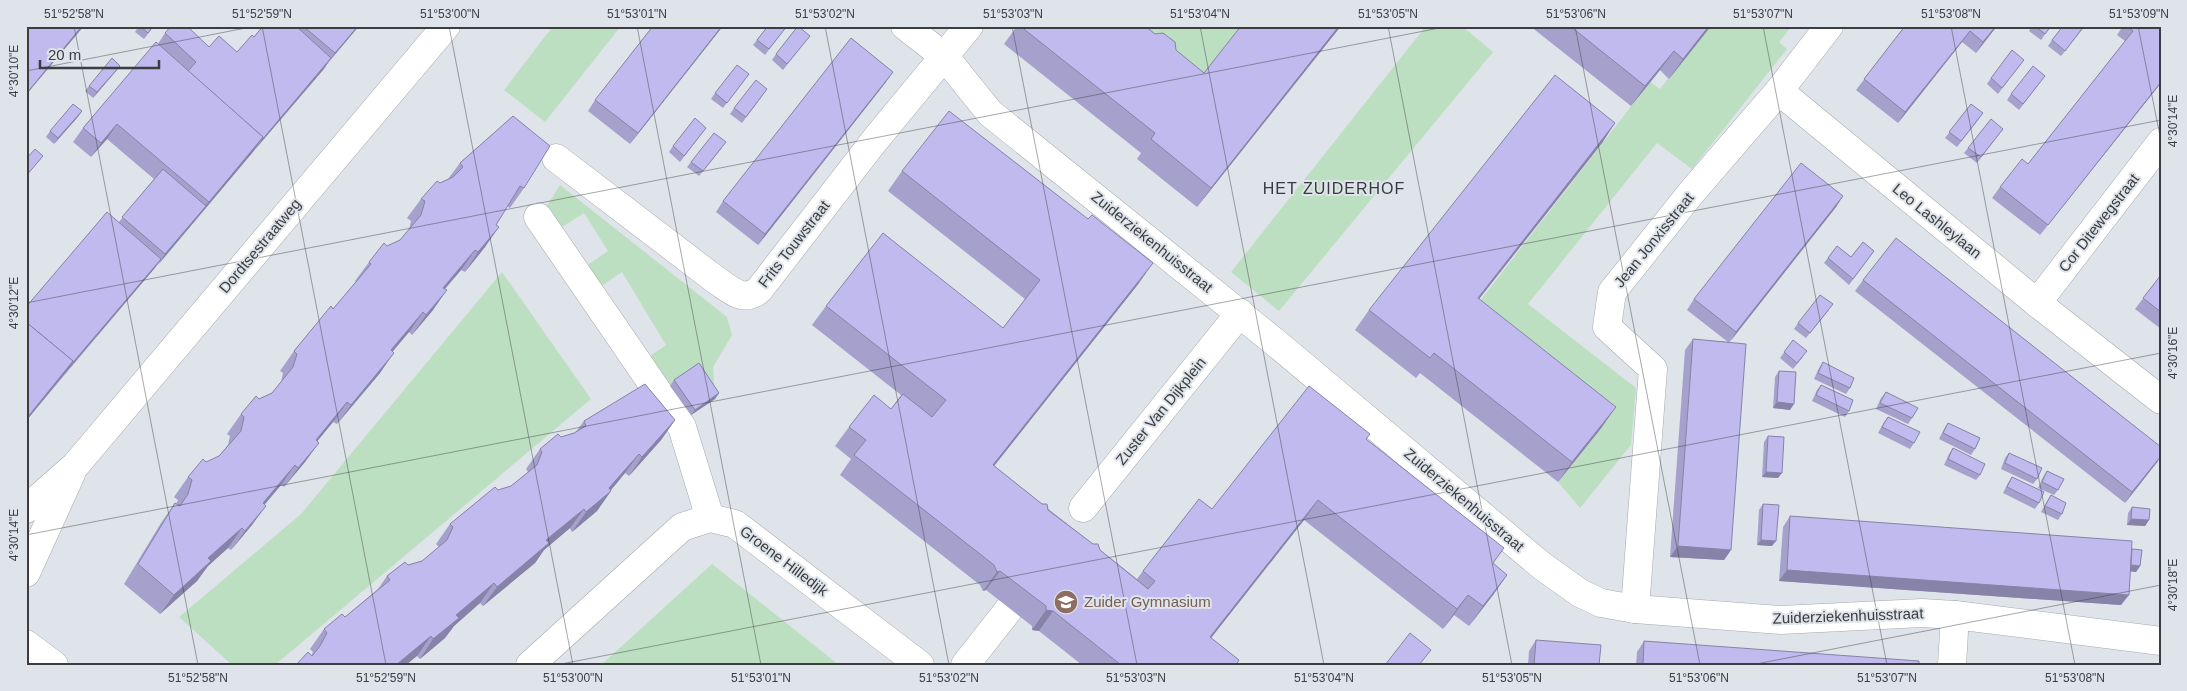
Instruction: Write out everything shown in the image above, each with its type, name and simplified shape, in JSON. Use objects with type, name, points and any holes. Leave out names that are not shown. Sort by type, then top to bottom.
[{"type":"street","name":"Dordtsestraatweg","points":[[26,509],[75,466],[446,26]]},
{"type":"street","name":"Zuiderziekenhuisstraat","points":[[905,26],[945,57],[990,113],[1240,313],[1542,566],[1580,594],[1601,603],[1635,609],[1781,620],[1922,614],[1955,615],[2161,641]]},
{"type":"street","name":"Frits Touwstraat","points":[[556,158],[716,280],[741,297],[752,296],[759,290],[875,140],[969,26]]},
{"type":"street","points":[[1779,91],[1829,26]]},
{"type":"street","name":"Leo Lashleylaan","points":[[1779,91],[2037,303],[2161,400]]},
{"type":"street","name":"Jean Jonxisstraat","points":[[1635,609],[1653,368],[1608,327],[1612,292],[1691,193],[1779,91]]},
{"type":"street","name":"Cor Ditewegstraat","points":[[2037,303],[2161,142]]},
{"type":"street","points":[[530,665],[682,528],[710,518],[682,427],[538,217]]},
{"type":"street","name":"Zuster Van Dijkplein","points":[[1083,508],[1240,313]]},
{"type":"street","name":"Dordtsestraatweg","points":[[26,572],[75,466]]},
{"type":"street","name":"Groene Hilledijk","points":[[710,518],[735,524],[920,665]]},
{"type":"street","points":[[965,665],[1010,608]]},
{"type":"street","points":[[1952,665],[1955,615]]},
{"type":"street","points":[[26,644],[54,665]]},
{"type":"green space","points":[[553,26],[621,26],[545,122],[504,90]]},
{"type":"green space","points":[[1106,26],[1243,26],[1190,93]]},
{"type":"green space","points":[[1426,26],[1462,26],[1493,52],[1279,311],[1231,272]]},
{"type":"green space","points":[[1710,26],[1792,26],[1779,42],[1787,49],[1692,169],[1657,143],[1528,304],[1636,388],[1631,445],[1580,508],[1558,482],[1602,427],[1465,320],[1650,82],[1660,89]]},
{"type":"green space","points":[[560,185],[727,317],[732,335],[713,367],[715,399],[695,369],[670,386],[644,360],[666,345],[622,272],[597,289],[583,268],[608,251],[584,213],[556,231],[543,212]]},
{"type":"green space","points":[[502,272],[591,399],[275,665],[232,665],[179,617],[301,514]]},
{"type":"green space","points":[[712,564],[839,665],[601,665]]},
{"type":"building","points":[[26,26],[82,26],[26,94]]},
{"type":"building","points":[[140,26],[153,26],[148,33]]},
{"type":"building","points":[[171,26],[187,26],[209,47],[219,36],[237,52],[263,26],[296,26],[331,58],[261,141],[263,137],[188,71],[196,62],[165,33]]},
{"type":"building","points":[[303,26],[358,26],[335,53]]},
{"type":"building","points":[[653,26],[722,26],[638,133],[595,100]]},
{"type":"building","points":[[768,26],[787,26],[769,49],[757,40]]},
{"type":"building","points":[[798,26],[810,36],[787,64],[776,54]]},
{"type":"building","points":[[1020,26],[1145,26],[1155,34],[1163,33],[1175,42],[1176,50],[1204,73],[1241,26],[1339,26],[1211,188],[1151,139],[1155,133]]},
{"type":"building","points":[[1570,26],[1709,26],[1683,59],[1674,51],[1645,86]]},
{"type":"building","points":[[1905,26],[1996,26],[1983,42],[1970,31],[1905,112],[1864,79]]},
{"type":"building","points":[[2035,26],[2051,26],[2045,34]]},
{"type":"building","points":[[2063,26],[2084,26],[2065,51],[2052,40]]},
{"type":"building","points":[[2127,26],[2161,26],[2161,82],[2048,225],[2000,187],[2022,159],[2028,164],[2133,31]]},
{"type":"building","points":[[851,38],[893,72],[765,234],[723,201]]},
{"type":"building","points":[[156,42],[263,137],[209,202],[117,124],[101,143],[83,128]]},
{"type":"building","points":[[2012,50],[2024,60],[2002,88],[1991,78]]},
{"type":"building","points":[[112,58],[120,66],[97,92],[89,86]]},
{"type":"building","points":[[737,65],[749,74],[727,103],[715,93]]},
{"type":"building","points":[[2033,66],[2045,76],[2023,104],[2011,94]]},
{"type":"building","points":[[1555,75],[1615,123],[1478,298],[1616,407],[1572,462],[1434,353],[1430,358],[1369,310]]},
{"type":"building","points":[[756,80],[767,89],[746,117],[734,108]]},
{"type":"building","points":[[73,104],[82,111],[58,138],[50,131]]},
{"type":"building","points":[[1971,104],[1983,113],[1961,141],[1949,132]]},
{"type":"building","points":[[949,111],[1088,219],[1092,215],[1153,263],[993,465],[1042,504],[1047,504],[1048,510],[1093,544],[1098,544],[1100,550],[1148,589],[1155,581],[1143,571],[1199,499],[1212,509],[1309,386],[1370,434],[1366,439],[1504,548],[1493,563],[1507,575],[1483,606],[1468,595],[1457,609],[1318,500],[1210,637],[1239,660],[1236,665],[1121,665],[1053,611],[1046,610],[1046,606],[1000,571],[997,572],[994,565],[854,455],[866,440],[849,427],[874,395],[891,409],[903,394],[932,417],[946,400],[826,306],[883,233],[1003,328],[1040,280],[902,171]]},
{"type":"building","points":[[513,116],[550,146],[524,188],[520,186],[496,225],[499,227],[478,252],[475,250],[443,288],[447,290],[426,315],[423,312],[391,350],[394,353],[351,405],[347,402],[316,440],[319,443],[298,468],[295,465],[263,503],[266,506],[245,531],[242,528],[208,558],[211,561],[174,595],[138,564],[175,503],[180,506],[188,494],[192,480],[188,477],[203,459],[206,462],[219,456],[241,431],[244,417],[241,414],[256,396],[259,399],[272,393],[293,367],[297,354],[294,351],[331,306],[333,309],[371,264],[369,262],[384,243],[387,246],[400,240],[421,215],[425,201],[421,199],[437,181],[440,183],[453,177],[463,167],[460,163]]},
{"type":"building","points":[[695,118],[706,128],[684,156],[673,146]]},
{"type":"building","points":[[1991,119],[2003,129],[1981,157],[1968,148]]},
{"type":"building","points":[[714,133],[726,142],[703,171],[691,162]]},
{"type":"building","points":[[35,149],[43,156],[26,176],[26,159]]},
{"type":"building","points":[[1801,163],[1843,196],[1736,332],[1694,299]]},
{"type":"building","points":[[163,169],[206,206],[165,254],[122,217]]},
{"type":"building","points":[[107,212],[161,259],[69,367],[73,361],[26,322],[26,307]]},
{"type":"building","points":[[1896,238],[2161,447],[2161,456],[2132,492],[1863,280]]},
{"type":"building","points":[[1863,242],[1874,251],[1853,279],[1828,258],[1837,246],[1851,257]]},
{"type":"building","points":[[2161,275],[2161,312],[2143,298]]},
{"type":"building","points":[[1820,295],[1833,304],[1810,333],[1798,323]]},
{"type":"building","points":[[26,322],[73,361],[26,419]]},
{"type":"building","points":[[1693,339],[1746,344],[1731,550],[1678,546]]},
{"type":"building","points":[[1793,340],[1807,351],[1797,363],[1784,352]]},
{"type":"building","points":[[1823,362],[1854,378],[1850,388],[1818,373]]},
{"type":"building","points":[[699,363],[719,393],[695,410],[674,380]]},
{"type":"building","points":[[1779,371],[1796,372],[1794,404],[1777,402]]},
{"type":"building","points":[[645,384],[675,420],[642,457],[639,454],[609,488],[611,491],[586,512],[584,509],[546,540],[549,543],[497,587],[494,583],[456,615],[459,618],[433,639],[431,636],[396,665],[296,665],[308,652],[312,656],[320,646],[327,633],[324,629],[342,614],[345,617],[390,580],[387,576],[405,562],[408,565],[422,561],[447,540],[453,527],[450,524],[495,487],[498,490],[511,486],[537,465],[542,452],[540,449],[558,434],[561,437],[574,433],[586,426],[584,421]]},
{"type":"building","points":[[1821,385],[1853,400],[1849,411],[1816,395]]},
{"type":"building","points":[[1886,392],[1918,408],[1912,418],[1880,403]]},
{"type":"building","points":[[1888,417],[1920,432],[1914,443],[1882,427]]},
{"type":"building","points":[[1948,423],[1980,438],[1975,449],[1943,433]]},
{"type":"building","points":[[1768,436],[1784,437],[1782,473],[1766,472]]},
{"type":"building","points":[[1953,448],[1985,464],[1980,475],[1948,459]]},
{"type":"building","points":[[2009,453],[2042,468],[2037,479],[2005,463]]},
{"type":"building","points":[[2047,471],[2064,479],[2058,490],[2042,482]]},
{"type":"building","points":[[2012,477],[2044,492],[2039,503],[2007,487]]},
{"type":"building","points":[[2051,495],[2066,503],[2062,514],[2045,506]]},
{"type":"building","points":[[1763,504],[1779,505],[1776,541],[1761,540]]},
{"type":"building","points":[[2132,507],[2150,509],[2149,520],[2131,519]]},
{"type":"building","points":[[1790,516],[2132,541],[2129,595],[1787,570]]},
{"type":"building","points":[[2132,549],[2142,550],[2140,566],[2131,565]]},
{"type":"building","points":[[1410,633],[1431,650],[1419,665],[1385,665]]},
{"type":"building","points":[[1536,640],[1601,645],[1599,665],[1534,665]]},
{"type":"building","points":[[1644,641],[1919,661],[1919,665],[1643,665]]},
{"type":"place","name":"Zuider Gymnasium","points":[[1066,602]]},
{"type":"district","name":"HET ZUIDERHOF","points":[[1334,188]]}]
